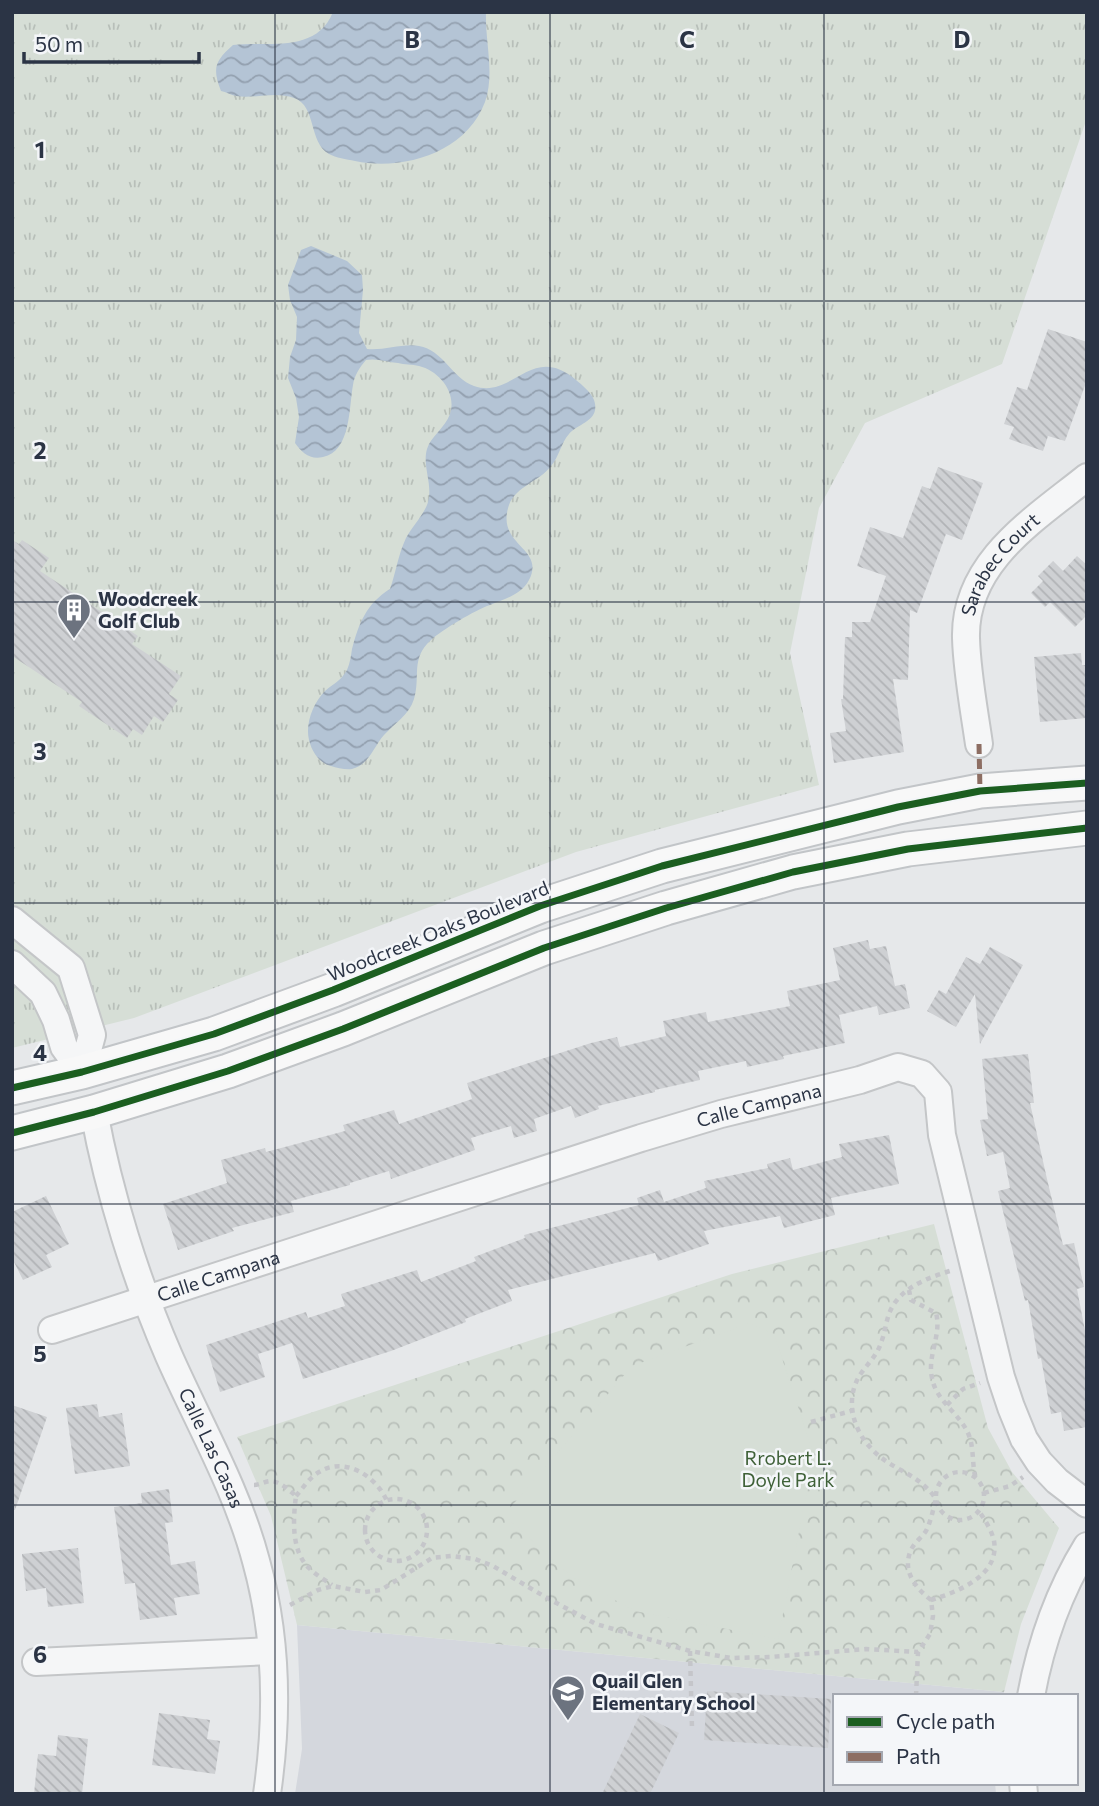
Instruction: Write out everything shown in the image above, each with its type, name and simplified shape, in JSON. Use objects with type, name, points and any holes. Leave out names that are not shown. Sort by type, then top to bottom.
[{"type":"main road","name":"Woodcreek Oaks Boulevard","points":[[12,1088],[82,1072],[214,1034],[333,990],[540,906],[662,866],[898,807],[981,791],[1087,783]]},
{"type":"main road","points":[[12,1133],[94,1112],[228,1071],[343,1029],[544,948],[666,908],[793,872],[908,849],[1087,828]]},
{"type":"main road","points":[[82,1072],[94,1112]]},
{"type":"street","name":"Sarabec Court","points":[[979,744],[966,636],[970,601],[984,571],[1013,537],[1087,477]]},
{"type":"street","points":[[12,920],[71,968],[92,1035],[82,1072]]},
{"type":"street","points":[[12,964],[43,993],[56,1020],[64,1047],[82,1072]]},
{"type":"street","name":"Calle Campana","points":[[52,1330],[710,1117],[898,1068],[922,1074],[938,1092],[942,1135],[1001,1377],[1024,1439],[1039,1462],[1057,1481],[1087,1504]]},
{"type":"street","name":"Calle Las Casas","points":[[94,1112],[102,1153],[146,1299],[169,1356],[226,1476],[242,1514],[257,1562],[271,1650],[272,1746],[267,1794]]},
{"type":"street","points":[[1031,1694],[1044,1638],[1059,1597],[1087,1546]]},
{"type":"street","points":[[36,1662],[271,1650]]},
{"type":"path","points":[[909,1289],[911,1300],[936,1313],[939,1326],[932,1359],[932,1378],[937,1392],[968,1432],[975,1476],[984,1493],[979,1511],[966,1520],[950,1518],[938,1507],[936,1499],[920,1480],[900,1471],[869,1446],[857,1428],[851,1412],[855,1387],[861,1374],[874,1359],[883,1340],[886,1319],[897,1301],[909,1289],[932,1276],[974,1263]]},
{"type":"path","points":[[947,1405],[964,1389],[1001,1377]]},
{"type":"path","points":[[811,1422],[851,1412]]},
{"type":"path","points":[[984,1493],[1010,1486],[1039,1462]]},
{"type":"path","points":[[333,1586],[307,1566],[297,1546],[293,1518],[296,1496],[321,1471],[336,1466],[364,1472],[382,1490],[387,1501]]},
{"type":"path","points":[[916,1694],[918,1652],[930,1634],[933,1616],[931,1600],[909,1577],[907,1561],[912,1546],[925,1533],[939,1483],[945,1477],[960,1471],[975,1476]]},
{"type":"path","points":[[226,1476],[257,1486],[270,1481],[284,1485],[296,1496]]},
{"type":"path","points":[[387,1501],[408,1501],[424,1515],[428,1526],[423,1547],[416,1555],[406,1560],[387,1560],[378,1556],[366,1540],[366,1521],[378,1505],[387,1501]]},
{"type":"path","points":[[931,1600],[963,1589],[986,1569],[994,1554],[994,1540],[979,1511]]},
{"type":"path","points":[[266,1607],[293,1605],[318,1590],[333,1586],[365,1592],[381,1590],[432,1558],[450,1556],[475,1559],[492,1566],[596,1624],[690,1651],[731,1658],[866,1649],[918,1652]]},
{"type":"path","points":[[406,1560],[410,1573]]},
{"type":"path","points":[[690,1651],[692,1729]]},
{"type":"shaded area","name":"Quail Glen Elementary School","points":[[297,1625],[1004,1692],[833,1694],[833,1785],[995,1785],[996,1794],[295,1794],[302,1749]]},
{"type":"green space","points":[[12,12],[1087,12],[1087,118],[1002,364],[865,423],[819,508],[790,653],[819,785],[576,852],[134,1018],[12,1048]]},
{"type":"green space","name":"Rrobert L. Doyle Park","points":[[934,1224],[988,1428],[1012,1472],[1059,1528],[1021,1624],[1004,1692],[297,1625],[271,1516],[237,1437],[732,1274]]},
{"type":"green space","points":[[750,1323],[774,1334],[814,1455],[778,1639],[635,1611],[571,1576],[504,1515],[632,1366]]},
{"type":"water","points":[[333,12],[486,12],[488,91],[476,120],[448,146],[431,154],[393,163],[355,161],[329,154],[322,148],[306,108],[294,98],[280,95],[236,96],[221,91],[217,65],[233,45],[303,40],[325,25]]},
{"type":"water","points":[[311,246],[347,261],[362,275],[359,333],[367,349],[419,346],[435,353],[466,382],[488,388],[500,386],[534,369],[547,367],[560,370],[586,389],[593,397],[595,407],[592,417],[566,438],[551,466],[517,493],[509,505],[509,529],[531,560],[532,569],[526,585],[512,596],[459,621],[431,640],[420,654],[416,691],[409,710],[384,735],[363,764],[350,769],[327,765],[317,756],[309,740],[309,721],[321,696],[347,670],[361,623],[369,608],[390,589],[406,538],[426,506],[429,495],[427,449],[448,419],[451,398],[445,384],[426,369],[416,365],[366,360],[355,378],[347,427],[339,447],[318,458],[310,457],[300,450],[295,443],[299,417],[296,398],[288,378],[290,357],[296,340],[297,317],[290,300],[288,285],[301,250]]},
{"type":"building","points":[[1048,329],[1087,342],[1087,380],[1065,441],[1048,436],[1043,451],[1009,439],[1014,427],[1004,424],[1017,387],[1027,390]]},
{"type":"building","points":[[938,467],[983,483],[962,540],[946,534],[917,613],[910,610],[908,680],[893,679],[904,752],[834,763],[830,733],[846,731],[841,699],[845,637],[852,637],[852,622],[870,622],[886,576],[857,566],[870,527],[903,538],[922,486],[930,489]]},
{"type":"building","name":"Woodcreek Golf Club","points":[[12,540],[19,544],[22,540],[49,558],[40,571],[138,636],[132,644],[181,676],[169,694],[178,700],[163,722],[154,716],[142,735],[133,729],[127,738],[79,706],[82,702],[12,656]]},
{"type":"building","points":[[1077,556],[1087,565],[1087,615],[1075,627],[1050,602],[1045,607],[1031,593],[1043,581],[1038,576],[1053,561],[1063,571]]},
{"type":"building","points":[[1081,653],[1082,665],[1087,665],[1087,718],[1040,722],[1034,657]]},
{"type":"building","points":[[868,940],[870,949],[886,946],[895,986],[905,984],[910,1008],[879,1015],[877,1006],[839,1015],[845,1043],[783,1056],[784,1059],[747,1067],[746,1061],[698,1071],[700,1080],[598,1106],[599,1109],[575,1118],[571,1106],[534,1119],[537,1131],[514,1138],[511,1126],[471,1138],[475,1150],[391,1179],[389,1171],[291,1201],[294,1212],[232,1228],[234,1231],[178,1250],[163,1204],[227,1183],[221,1160],[265,1148],[266,1152],[345,1131],[343,1125],[394,1110],[399,1124],[472,1099],[467,1083],[591,1043],[617,1037],[620,1047],[666,1036],[663,1021],[706,1012],[708,1022],[790,1006],[787,991],[840,980],[833,948]]},
{"type":"building","points":[[990,947],[1023,965],[980,1044],[975,994],[956,1027],[927,1011],[939,990],[946,994],[966,957],[980,964]]},
{"type":"building","points":[[1028,1054],[1034,1103],[1030,1103],[1047,1179],[1063,1245],[1074,1243],[1084,1287],[1077,1289],[1087,1341],[1087,1427],[1064,1431],[1061,1412],[1051,1414],[1028,1300],[1025,1301],[998,1191],[1010,1188],[1003,1152],[987,1156],[980,1120],[988,1119],[982,1059]]},
{"type":"building","points":[[889,1135],[899,1184],[831,1198],[835,1215],[784,1228],[780,1216],[704,1231],[709,1244],[658,1261],[655,1253],[508,1290],[512,1301],[465,1319],[466,1322],[391,1351],[303,1379],[292,1343],[258,1354],[265,1377],[220,1392],[206,1345],[306,1312],[308,1318],[345,1306],[341,1294],[417,1270],[421,1282],[476,1261],[474,1257],[525,1238],[524,1235],[639,1205],[637,1198],[660,1190],[664,1202],[706,1188],[704,1181],[768,1168],[767,1164],[790,1158],[793,1170],[842,1157],[839,1144]]},
{"type":"building","points":[[46,1196],[69,1244],[46,1255],[52,1267],[23,1280],[12,1258],[12,1212]]},
{"type":"building","points":[[97,1404],[99,1417],[122,1413],[130,1466],[75,1474],[66,1408]]},
{"type":"building","points":[[12,1405],[47,1417],[15,1510],[12,1510]]},
{"type":"building","points":[[169,1489],[173,1522],[165,1523],[171,1565],[195,1561],[200,1594],[174,1598],[177,1615],[140,1620],[135,1583],[125,1584],[114,1507],[142,1503],[141,1493]]},
{"type":"building","points":[[78,1548],[84,1603],[48,1607],[46,1588],[26,1591],[22,1554]]},
{"type":"building","points":[[707,1691],[831,1699],[828,1748],[704,1740]]},
{"type":"building","points":[[159,1713],[210,1720],[207,1739],[220,1741],[215,1774],[152,1765]]},
{"type":"building","points":[[640,1714],[679,1733],[650,1794],[602,1794]]},
{"type":"building","points":[[58,1735],[88,1739],[82,1794],[34,1794],[38,1754],[56,1756]]},
{"type":"marked path","points":[[979,744],[980,791]]},
{"type":"cycle path","points":[[12,1088],[82,1072],[214,1034],[333,990],[540,906],[662,866],[898,807],[980,791],[1087,783]]},
{"type":"cycle path","points":[[12,1133],[94,1112],[228,1071],[343,1029],[544,948],[666,908],[793,872],[908,849],[1087,828]]},
{"type":"place","name":"Woodcreek Golf Club","points":[[74,640]]},
{"type":"place","name":"Quail Glen Elementary School","points":[[568,1722]]}]
